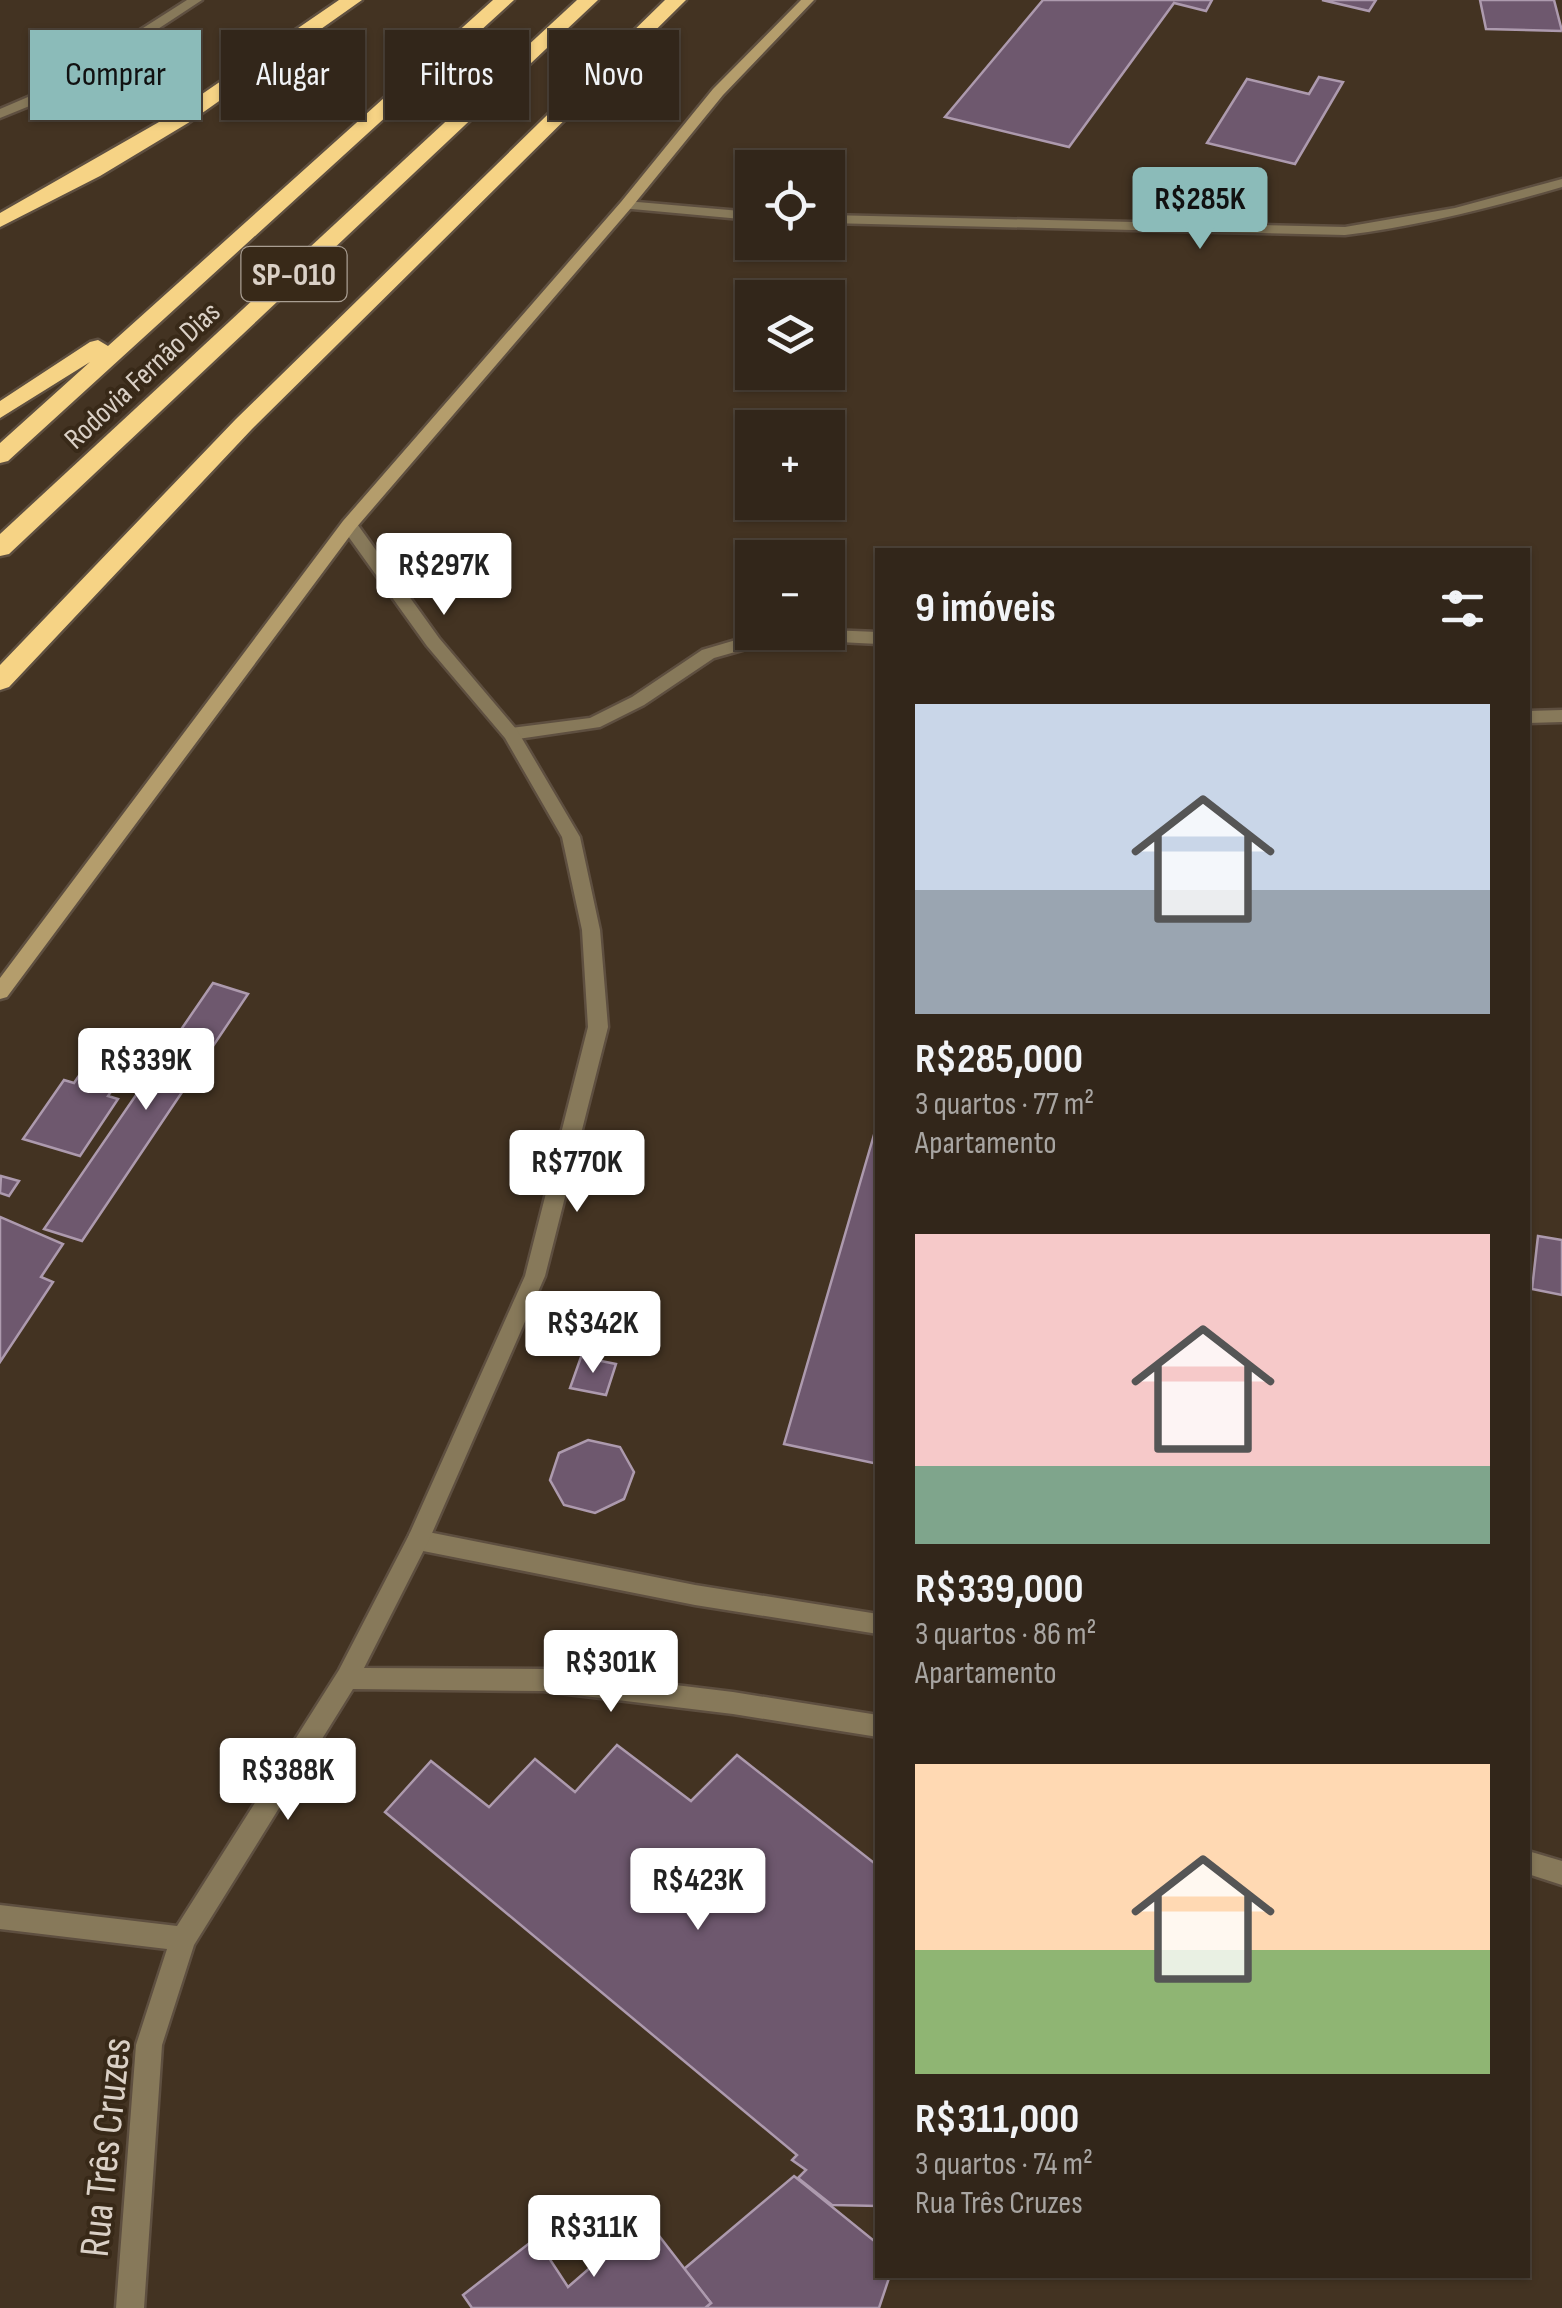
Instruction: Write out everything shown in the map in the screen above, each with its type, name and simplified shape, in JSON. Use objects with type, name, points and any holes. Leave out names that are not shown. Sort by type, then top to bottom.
[{"type":"highway","points":[[0,222],[90,177],[218,98],[352,0]]},
{"type":"highway","name":"Rodovia Fernão Dias","points":[[0,456],[504,0]]},
{"type":"highway","name":"Rodovia Fernão Dias","points":[[0,548],[588,0]]},
{"type":"highway","points":[[0,681],[244,424],[676,0]]},
{"type":"highway","points":[[0,411],[180,294]]},
{"type":"street","points":[[0,114],[54,90],[196,0]]},
{"type":"street","points":[[0,992],[348,524],[626,205],[718,92],[808,0]]},
{"type":"street","points":[[845,219],[1346,231],[1454,213],[1562,183]]},
{"type":"street","points":[[626,205],[735,215]]},
{"type":"street","name":"Rua Três Cruzes","points":[[130,2308],[149,2045],[184,1939],[347,1678],[418,1540],[535,1276],[598,1027],[591,930],[571,837],[511,734],[433,642],[348,524]]},
{"type":"street","points":[[511,734],[594,724],[638,702],[708,654],[780,633],[875,638]]},
{"type":"street","points":[[1530,717],[1562,716]]},
{"type":"street","points":[[418,1540],[696,1594],[875,1624]]},
{"type":"street","points":[[347,1678],[543,1680],[733,1703],[875,1726]]},
{"type":"street","points":[[1530,1864],[1562,1873]]},
{"type":"street","points":[[0,1916],[184,1939]]},
{"type":"building","points":[[1043,0],[1212,0],[1206,11],[1174,3],[1069,147],[945,117]]},
{"type":"building","points":[[1322,0],[1376,0],[1369,11]]},
{"type":"building","points":[[1480,0],[1554,0],[1562,31],[1486,29]]},
{"type":"building","points":[[1319,77],[1343,82],[1295,164],[1207,143],[1247,79],[1309,94]]},
{"type":"building","points":[[213,983],[248,994],[82,1241],[44,1229]]},
{"type":"building","points":[[98,1048],[134,1058],[108,1096],[118,1099],[80,1156],[23,1139],[64,1080],[74,1083]]},
{"type":"building","points":[[875,1131],[875,1463],[784,1444]]},
{"type":"building","points":[[1,1176],[19,1181],[9,1196],[0,1193]]},
{"type":"building","points":[[0,1217],[63,1244],[41,1277],[53,1282],[0,1362]]},
{"type":"building","points":[[1538,1236],[1562,1240],[1562,1295],[1532,1289]]},
{"type":"building","points":[[581,1357],[616,1364],[606,1395],[570,1388]]},
{"type":"building","points":[[588,1440],[620,1447],[634,1472],[624,1499],[595,1513],[564,1505],[550,1480],[559,1453]]},
{"type":"building","points":[[617,1745],[691,1801],[737,1755],[875,1864],[875,2206],[832,2205],[798,2178],[806,2170],[792,2160],[797,2155],[385,1812],[431,1761],[489,1807],[535,1759],[575,1792]]},
{"type":"building","points":[[794,2176],[875,2242],[875,2278],[889,2278],[879,2308],[705,2308],[711,2303],[684,2269]]},
{"type":"building","points":[[646,2219],[711,2303],[705,2308],[472,2308],[463,2295],[536,2238],[568,2287]]}]
